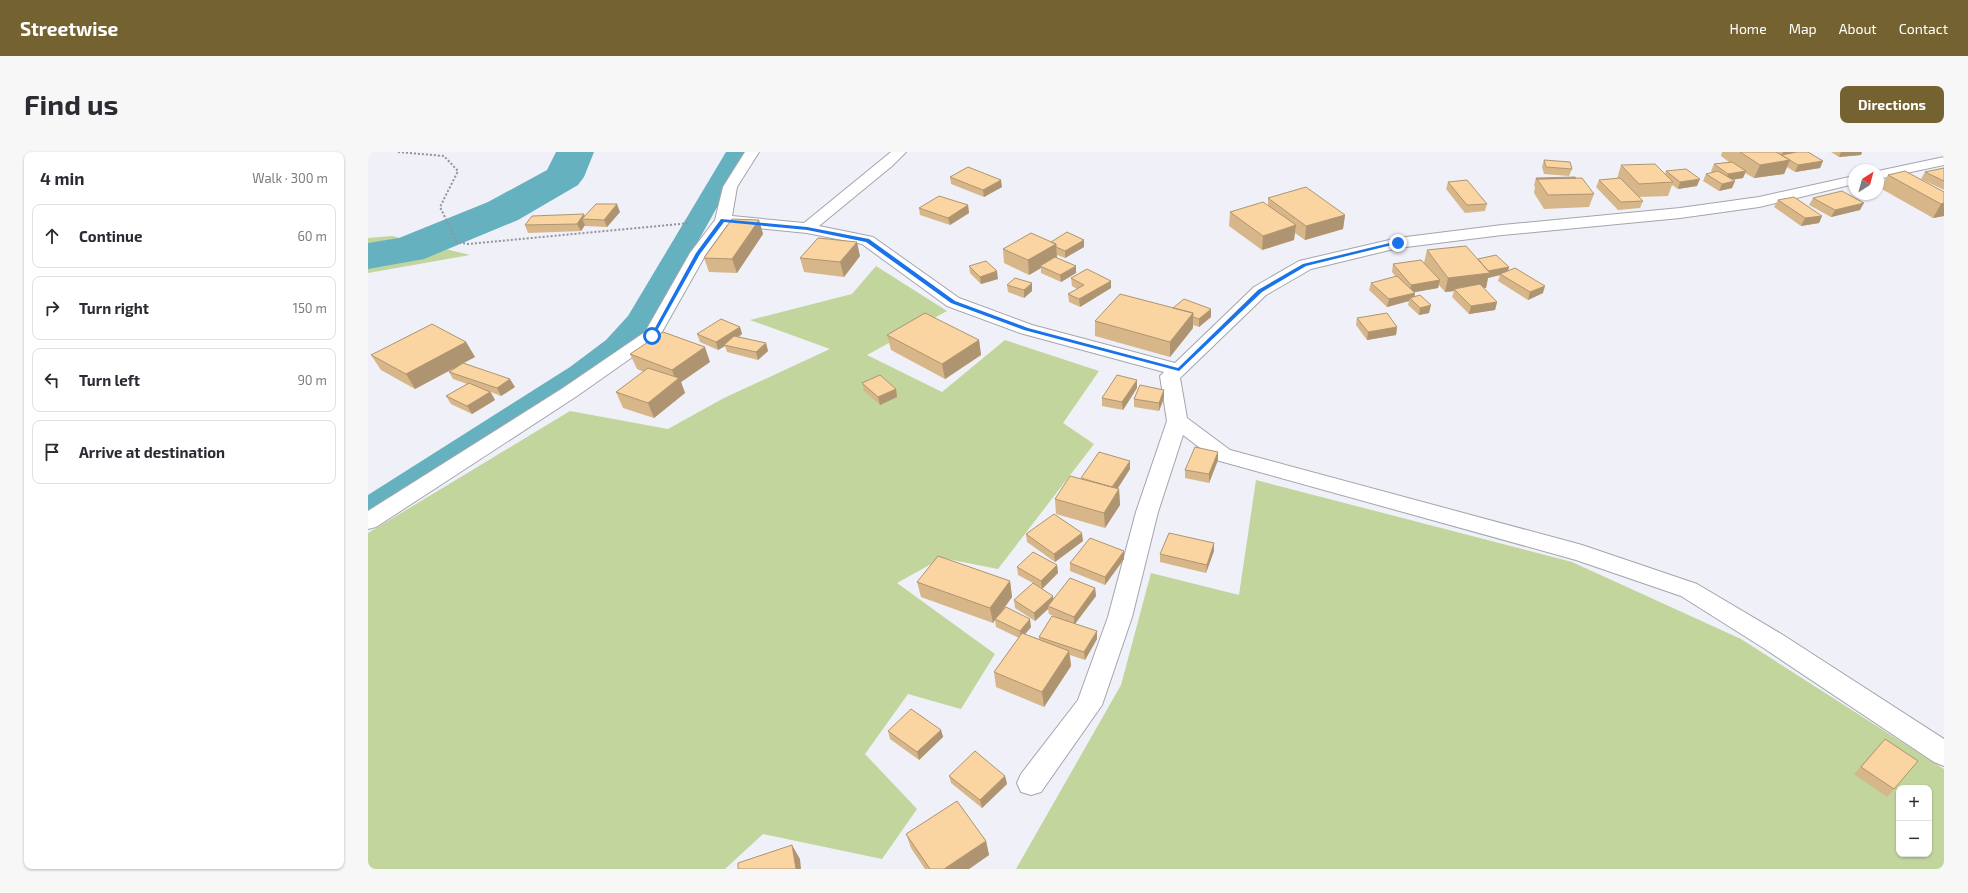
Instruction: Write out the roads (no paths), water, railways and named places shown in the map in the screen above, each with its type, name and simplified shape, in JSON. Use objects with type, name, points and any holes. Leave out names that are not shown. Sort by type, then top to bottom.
[{"type":"street","points":[[368,522],[570,392],[652,336],[698,253],[723,220],[730,187],[752,152]]},
{"type":"street","points":[[807,228],[899,152]]},
{"type":"street","points":[[1884,174],[1944,161]]},
{"type":"street","points":[[1031,783],[1089,705],[1120,617],[1147,512],[1178,421],[1170,376],[1179,370],[1260,291],[1305,265],[1398,243],[1502,230],[1680,213],[1759,202],[1848,181]]},
{"type":"street","points":[[723,220],[807,228],[868,240],[953,302],[1026,329],[1179,370]]},
{"type":"street","points":[[1178,421],[1223,455],[1582,553],[1689,590],[1774,642],[1944,754]]},
{"type":"waterway","points":[[368,256],[408,250],[503,211],[564,177],[575,152]]},
{"type":"waterway","points":[[368,512],[581,373],[616,346],[640,320],[737,152]]}]
